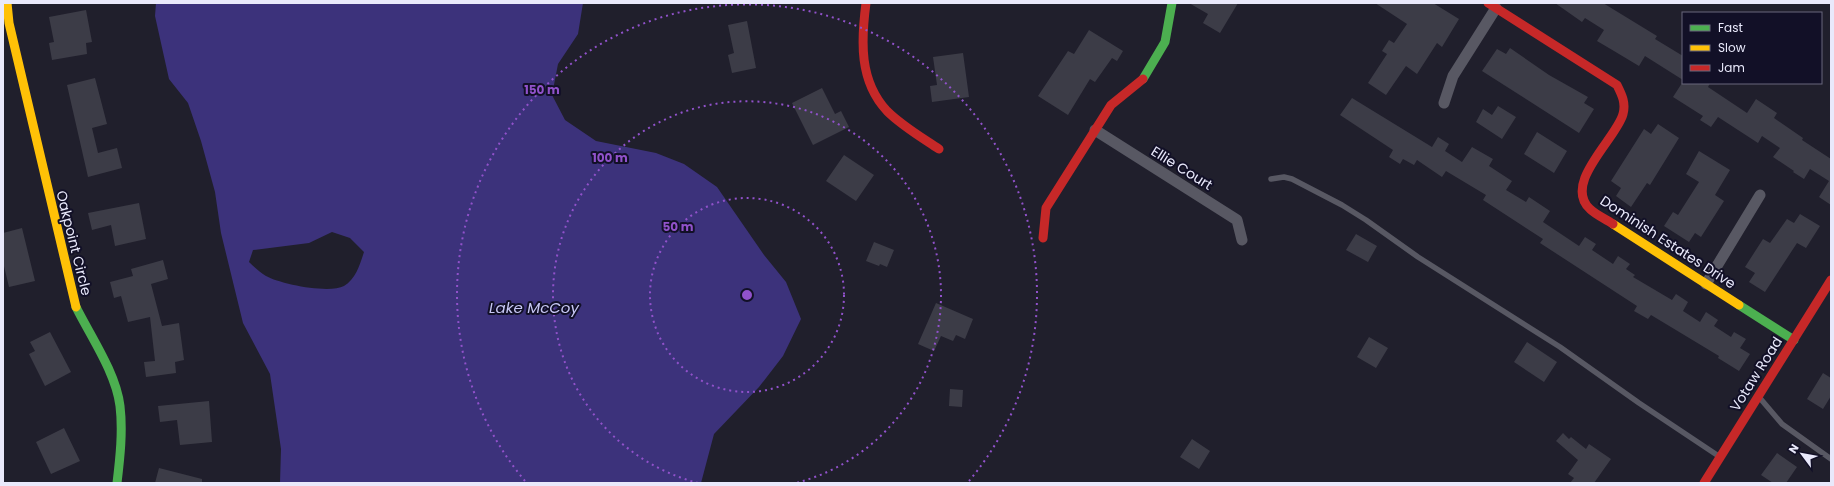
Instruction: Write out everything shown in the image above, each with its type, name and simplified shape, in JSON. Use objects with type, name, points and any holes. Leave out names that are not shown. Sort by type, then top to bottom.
[{"type":"street","name":"Oakpoint Circle","points":[[7,3],[9,23],[74,304],[110,372],[120,405],[121,452],[117,483]]},
{"type":"street","points":[[866,3],[863,26],[863,60],[870,86],[885,110],[939,149]]},
{"type":"street","points":[[1043,238],[1046,208],[1111,105],[1141,82],[1165,42],[1172,3]]},
{"type":"street","points":[[1444,103],[1453,76],[1492,6]]},
{"type":"street","name":"Dominish Estates Drive","points":[[1492,6],[1617,85],[1624,98],[1623,116],[1585,176],[1582,193],[1589,208],[1794,340]]},
{"type":"street","name":"Ellie Court","points":[[1095,130],[1237,220],[1242,240]]},
{"type":"street","points":[[1706,284],[1760,195]]},
{"type":"street","name":"Votaw Road","points":[[1704,483],[1831,280]]},
{"type":"lane","points":[[1271,179],[1284,177],[1292,179],[1348,209],[1424,261],[1560,347],[1639,403],[1720,457]]},
{"type":"lane","points":[[1758,396],[1782,424],[1831,459]]},
{"type":"water","name":"Lake McCoy","points":[[156,3],[583,3],[578,34],[558,64],[552,95],[565,120],[596,141],[656,153],[684,164],[717,187],[764,255],[786,282],[801,319],[783,356],[759,387],[714,434],[701,483],[280,483],[281,449],[270,374],[243,323],[221,233],[215,192],[201,141],[188,103],[169,79],[155,16]],"holes":[[[332,232],[350,238],[364,252],[357,271],[352,279],[344,286],[337,288],[327,289],[305,287],[282,282],[266,276],[249,262],[253,250],[309,243]]]},
{"type":"building","points":[[1189,3],[1238,3],[1220,33],[1203,23],[1208,14]]},
{"type":"building","points":[[1375,3],[1433,3],[1459,19],[1442,47],[1437,43],[1417,74],[1406,66],[1386,95],[1368,83],[1387,54],[1382,51],[1389,40],[1394,43],[1407,24]]},
{"type":"building","points":[[1555,3],[1603,3],[1657,36],[1655,39],[1682,55],[1682,79],[1645,56],[1639,66],[1597,41],[1604,30],[1585,18],[1582,22]]},
{"type":"building","points":[[86,10],[92,42],[86,43],[87,54],[52,60],[49,43],[54,42],[49,17]]},
{"type":"building","points":[[747,21],[756,68],[732,73],[728,55],[734,53],[728,25]]},
{"type":"building","points":[[1089,30],[1123,51],[1117,61],[1112,58],[1095,82],[1090,79],[1068,115],[1038,96],[1068,51],[1074,54]]},
{"type":"building","points":[[1510,48],[1549,75],[1588,97],[1584,103],[1594,109],[1579,133],[1482,71],[1497,49],[1506,54]]},
{"type":"building","points":[[963,53],[969,97],[932,102],[930,86],[937,85],[933,57]]},
{"type":"building","points":[[95,78],[107,124],[92,128],[98,153],[117,148],[122,168],[88,177],[67,85]]},
{"type":"building","points":[[1682,83],[1710,84],[1708,87],[1747,113],[1756,99],[1777,113],[1774,118],[1803,138],[1802,140],[1831,159],[1831,205],[1819,197],[1829,181],[1810,169],[1804,179],[1773,157],[1780,148],[1762,136],[1758,143],[1718,117],[1711,127],[1700,120],[1703,116],[1673,97]]},
{"type":"building","points":[[822,88],[835,114],[841,111],[849,127],[813,145],[792,103]]},
{"type":"building","points":[[1352,98],[1432,147],[1438,137],[1449,144],[1445,151],[1462,162],[1472,147],[1493,159],[1489,166],[1512,181],[1506,190],[1526,202],[1529,197],[1550,211],[1543,222],[1579,246],[1585,237],[1596,244],[1592,250],[1613,264],[1618,256],[1630,264],[1626,269],[1635,275],[1633,277],[1672,300],[1676,294],[1688,302],[1683,311],[1700,322],[1706,312],[1718,320],[1714,326],[1731,337],[1734,332],[1746,339],[1740,348],[1750,354],[1739,371],[1718,358],[1719,356],[1651,315],[1648,319],[1634,311],[1637,306],[1540,243],[1543,239],[1483,200],[1486,195],[1446,171],[1442,177],[1417,160],[1414,165],[1403,159],[1400,164],[1389,157],[1393,150],[1340,115]]},
{"type":"building","points":[[1498,106],[1516,117],[1502,139],[1476,122],[1483,109],[1492,115]]},
{"type":"building","points":[[1658,124],[1679,138],[1650,185],[1647,183],[1631,207],[1616,196],[1621,188],[1611,181],[1644,129],[1651,134]]},
{"type":"building","points":[[1537,132],[1567,151],[1554,173],[1524,154]]},
{"type":"building","points":[[1699,151],[1730,170],[1715,195],[1724,201],[1701,237],[1695,233],[1689,242],[1664,226],[1673,212],[1678,215],[1699,182],[1686,174]]},
{"type":"building","points":[[844,155],[874,175],[856,201],[826,181]]},
{"type":"building","points":[[139,203],[146,239],[115,246],[111,225],[92,230],[88,213]]},
{"type":"building","points":[[1800,214],[1820,226],[1806,248],[1797,243],[1765,292],[1749,282],[1755,273],[1745,267],[1763,239],[1770,243],[1787,219],[1794,223]]},
{"type":"building","points":[[22,228],[35,281],[9,287],[3,262],[3,233]]},
{"type":"building","points":[[1356,234],[1377,246],[1368,262],[1346,250]]},
{"type":"building","points":[[874,242],[894,250],[887,267],[880,264],[879,266],[866,261]]},
{"type":"building","points":[[163,260],[168,279],[151,284],[162,326],[179,323],[184,360],[175,362],[176,373],[146,377],[144,362],[155,361],[150,317],[128,322],[121,296],[114,298],[110,282],[133,276],[131,269]]},
{"type":"building","points":[[936,303],[973,319],[965,339],[956,335],[953,341],[941,336],[934,351],[918,344]]},
{"type":"building","points":[[50,332],[71,372],[45,386],[29,354],[35,351],[30,342]]},
{"type":"building","points":[[1369,337],[1388,348],[1376,368],[1357,357]]},
{"type":"building","points":[[1527,342],[1557,362],[1544,382],[1514,362]]},
{"type":"building","points":[[1823,373],[1831,378],[1831,396],[1823,409],[1807,399]]},
{"type":"building","points":[[950,389],[963,390],[962,407],[949,406]]},
{"type":"building","points":[[209,401],[212,442],[180,445],[177,420],[160,422],[158,406]]},
{"type":"building","points":[[64,428],[80,461],[51,474],[36,442]]},
{"type":"building","points":[[1563,433],[1569,439],[1571,437],[1586,449],[1589,444],[1611,459],[1594,483],[1570,483],[1574,478],[1568,474],[1578,460],[1556,441]]},
{"type":"building","points":[[1192,439],[1210,451],[1199,469],[1180,457]]},
{"type":"building","points":[[1777,453],[1797,467],[1786,483],[1773,483],[1761,475]]},
{"type":"building","points":[[159,468],[202,479],[202,483],[155,483]]},
{"type":"traffic: fast","points":[[1143,79],[1165,42],[1172,3]]},
{"type":"traffic: fast","points":[[1739,305],[1794,340]]},
{"type":"traffic: fast","points":[[76,307],[102,355],[114,381],[118,394],[121,415],[121,435],[117,483]]},
{"type":"traffic: slow","points":[[7,3],[9,23],[76,307]]},
{"type":"traffic: slow","points":[[1613,224],[1739,305]]},
{"type":"traffic: jam","points":[[866,3],[863,46],[864,60],[871,87],[887,111],[899,122],[939,149]]},
{"type":"traffic: jam","points":[[1488,3],[1617,85],[1624,103],[1623,114],[1619,124],[1594,161],[1582,187],[1583,198],[1590,209],[1613,224]]},
{"type":"traffic: jam","points":[[1043,238],[1046,208],[1111,105],[1143,79]]},
{"type":"traffic: jam","points":[[1704,483],[1831,280]]}]
